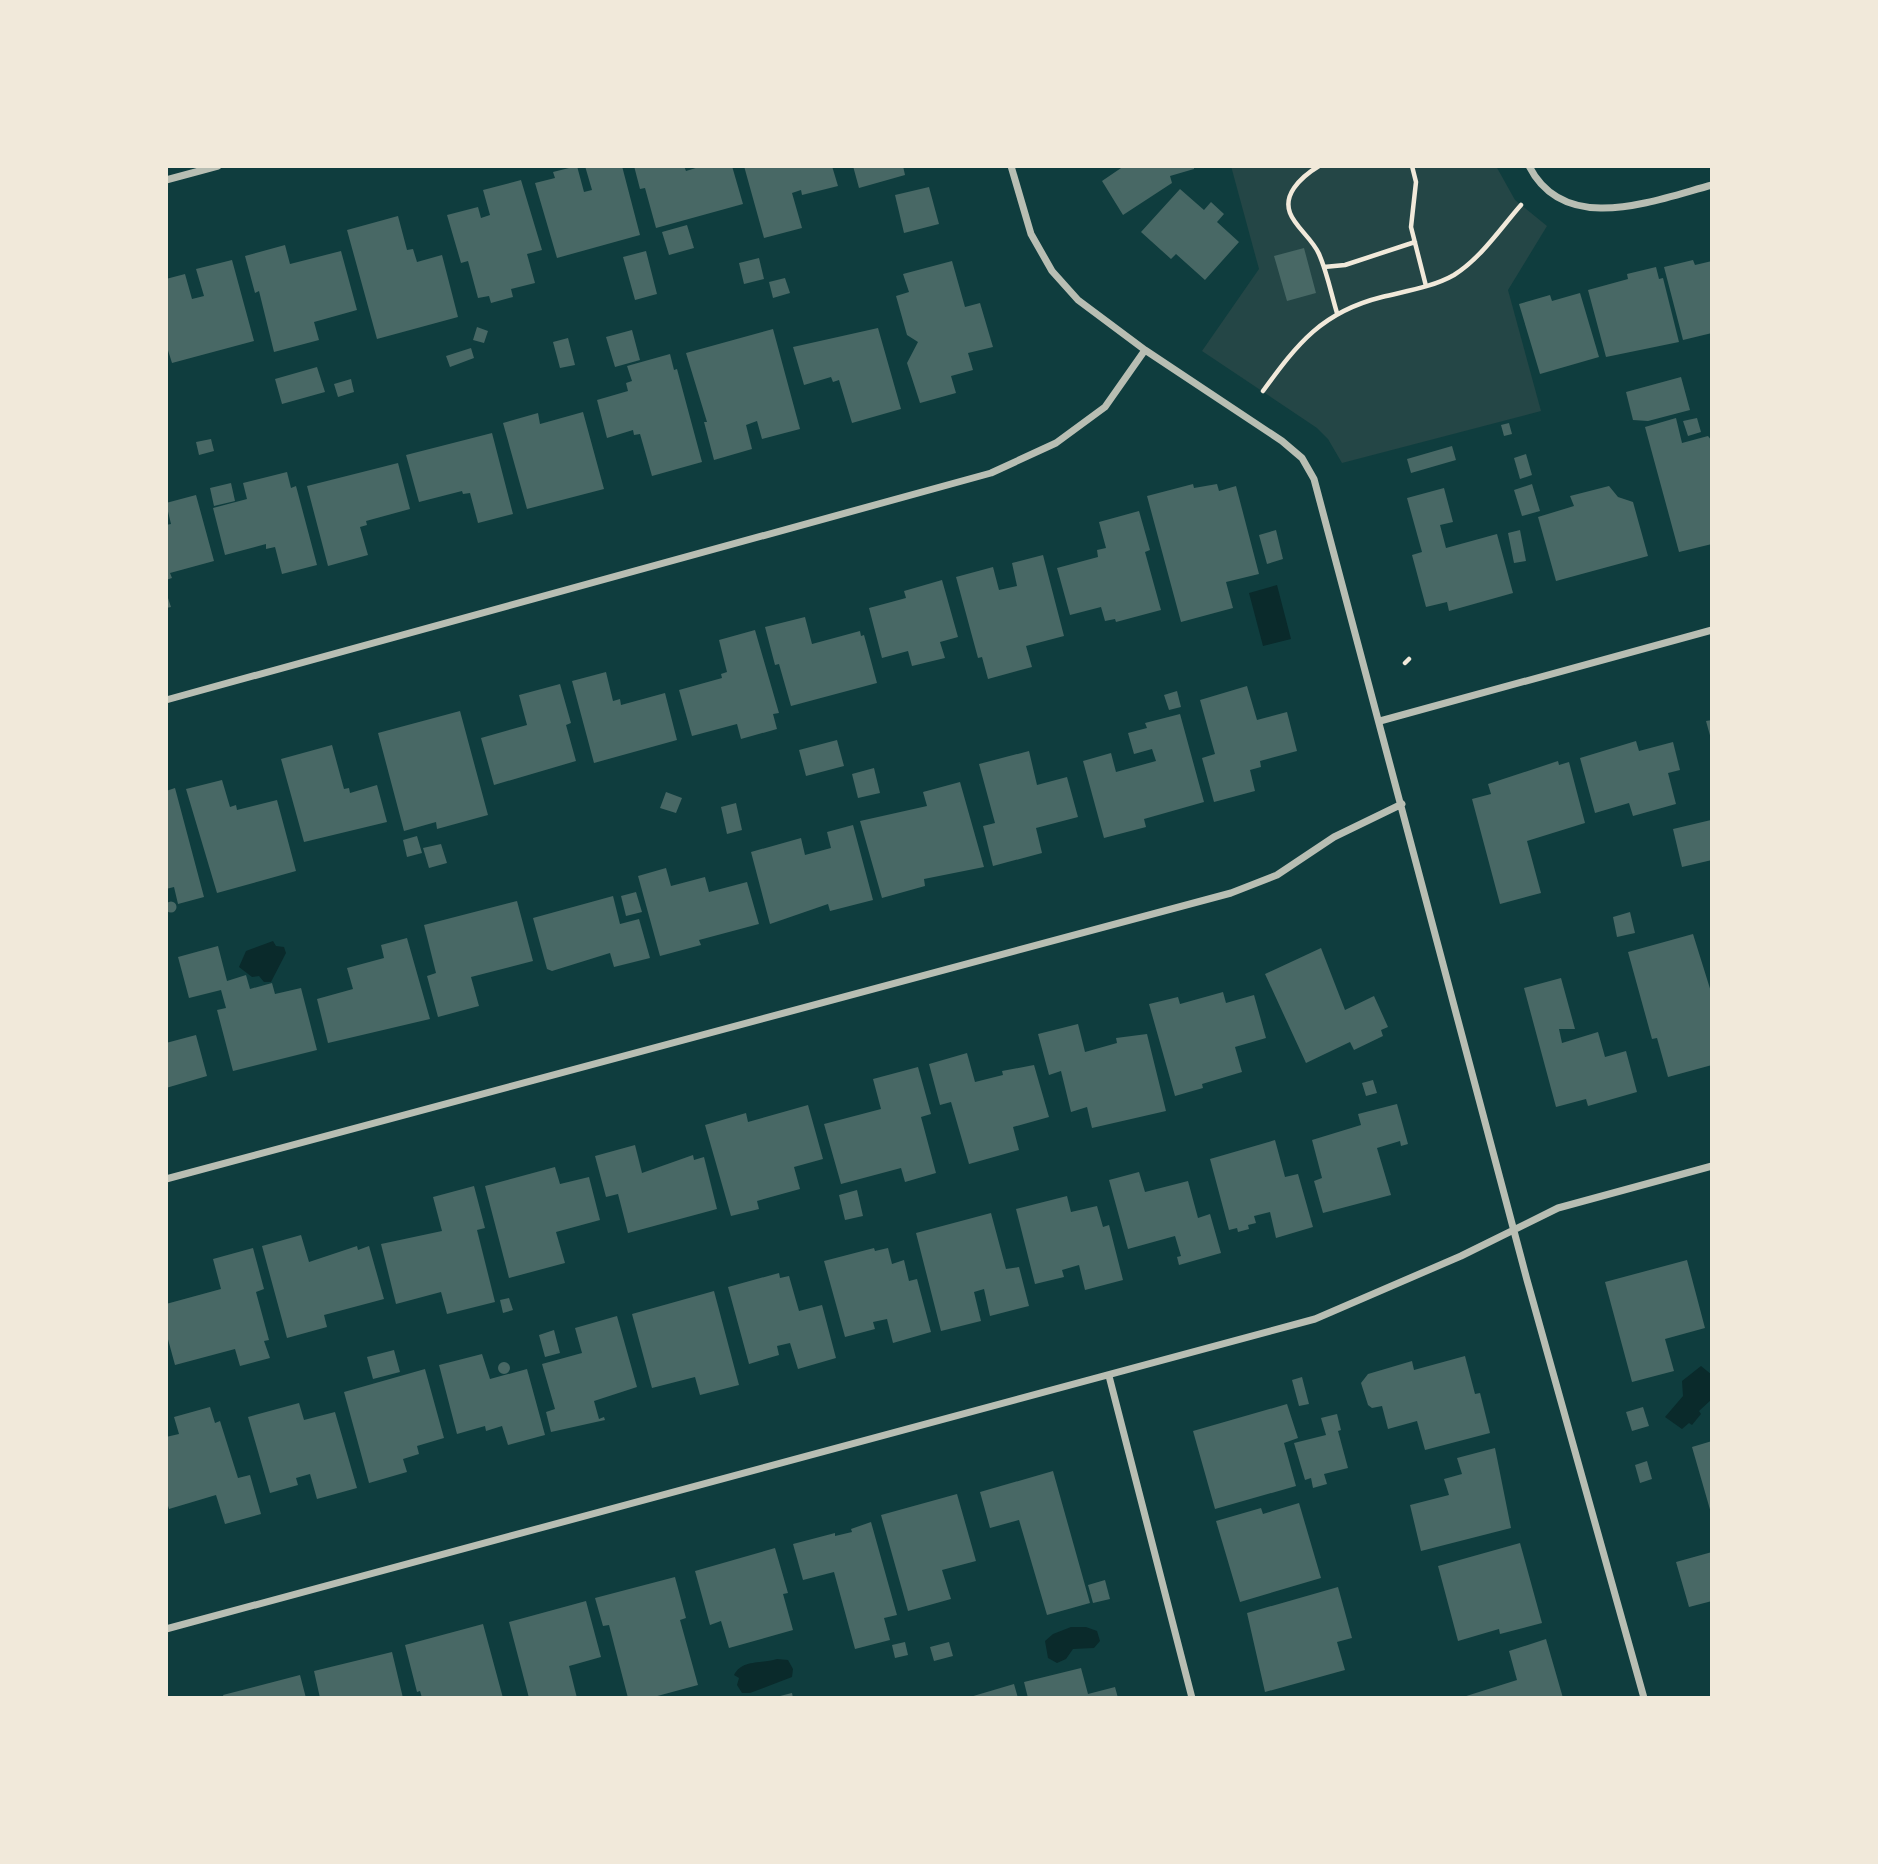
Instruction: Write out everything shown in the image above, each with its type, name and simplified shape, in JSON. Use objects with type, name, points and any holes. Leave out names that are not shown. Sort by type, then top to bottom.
[{"type":"street","points":[[166,180],[218,166]]},
{"type":"street","points":[[1011,166],[1031,234],[1052,271],[1079,300],[1144,350],[1282,441],[1301,458],[1314,479],[1514,1230],[1644,1698]]},
{"type":"street","points":[[1529,166],[1542,183],[1563,200],[1592,208],[1622,209],[1712,185]]},
{"type":"street","points":[[166,700],[990,473],[1056,443],[1105,407],[1144,350]]},
{"type":"street","points":[[1380,721],[1712,630]]},
{"type":"street","points":[[166,1179],[1231,893],[1277,875],[1334,837],[1402,804]]},
{"type":"street","points":[[166,1629],[1315,1319],[1558,1208],[1712,1166]]},
{"type":"street","points":[[1110,1376],[1192,1698]]},
{"type":"path","points":[[1319,166],[1299,182],[1290,194],[1288,208],[1293,222],[1313,241],[1324,267],[1337,313]]},
{"type":"path","points":[[1412,166],[1416,183],[1410,215],[1426,286]]},
{"type":"path","points":[[1263,391],[1306,337],[1337,313],[1448,278],[1470,262],[1521,205]]},
{"type":"path","points":[[1324,267],[1345,265],[1415,242]]},
{"type":"shaded area","points":[[1231,166],[1496,166],[1515,200],[1547,226],[1508,290],[1541,411],[1342,463],[1328,439],[1317,428],[1202,351],[1259,269]]},
{"type":"shaded area","points":[[1277,585],[1291,639],[1263,646],[1249,593]]},
{"type":"shaded area","points":[[273,941],[276,946],[284,947],[286,953],[271,982],[264,982],[259,976],[252,977],[239,967],[246,951]]},
{"type":"shaded area","points":[[1701,1366],[1712,1375],[1712,1399],[1699,1411],[1701,1414],[1692,1425],[1689,1423],[1682,1429],[1665,1417],[1683,1396],[1682,1381]]},
{"type":"shaded area","points":[[1071,1627],[1086,1627],[1097,1631],[1100,1641],[1094,1648],[1073,1649],[1066,1659],[1057,1663],[1048,1658],[1045,1641],[1053,1634]]},
{"type":"shaded area","points":[[788,1660],[793,1669],[792,1677],[750,1693],[742,1693],[737,1685],[739,1678],[734,1675],[737,1670],[747,1664]]},
{"type":"building","points":[[577,166],[584,192],[592,190],[585,166],[622,166],[640,235],[557,258],[535,183],[555,178],[553,172]]},
{"type":"building","points":[[634,166],[684,166],[686,171],[702,166],[732,166],[743,204],[656,228],[645,188],[640,189]]},
{"type":"building","points":[[744,166],[832,166],[838,186],[802,195],[801,190],[792,193],[802,228],[764,238]]},
{"type":"building","points":[[853,166],[903,166],[905,175],[859,188]]},
{"type":"building","points":[[1124,166],[1194,166],[1194,169],[1170,176],[1172,183],[1123,215],[1102,181]]},
{"type":"building","points":[[521,180],[542,250],[527,254],[535,283],[511,289],[513,297],[491,303],[489,296],[478,298],[468,261],[461,263],[447,215],[478,207],[481,218],[490,215],[483,190]]},
{"type":"building","points":[[929,187],[939,224],[904,233],[895,195]]},
{"type":"building","points":[[1180,189],[1204,210],[1211,202],[1224,214],[1217,222],[1239,242],[1205,280],[1176,254],[1171,259],[1141,232]]},
{"type":"building","points":[[398,216],[407,250],[413,249],[417,262],[442,255],[458,317],[377,339],[347,230]]},
{"type":"building","points":[[687,225],[694,248],[669,255],[662,232]]},
{"type":"building","points":[[285,245],[290,264],[341,251],[357,310],[314,322],[319,340],[274,352],[259,291],[255,293],[245,256]]},
{"type":"building","points":[[1304,248],[1316,293],[1287,301],[1274,256]]},
{"type":"building","points":[[646,251],[657,294],[635,300],[623,257]]},
{"type":"building","points":[[759,258],[764,279],[744,284],[739,263]]},
{"type":"building","points":[[232,260],[254,341],[172,363],[166,344],[166,279],[185,274],[192,299],[204,296],[196,269]]},
{"type":"building","points":[[1693,260],[1695,265],[1712,261],[1712,333],[1683,340],[1664,267]]},
{"type":"building","points":[[952,261],[965,307],[980,303],[993,347],[968,353],[973,370],[951,376],[956,393],[920,403],[907,363],[918,342],[907,335],[896,296],[909,292],[903,274]]},
{"type":"building","points":[[1656,267],[1659,279],[1663,278],[1679,342],[1606,357],[1588,290],[1628,279],[1627,274]]},
{"type":"building","points":[[785,278],[790,293],[773,298],[769,282]]},
{"type":"building","points":[[1580,293],[1599,357],[1540,374],[1519,304],[1550,295],[1552,301]]},
{"type":"building","points":[[477,327],[488,331],[484,343],[473,340]]},
{"type":"building","points":[[878,328],[901,409],[852,423],[839,380],[833,382],[831,377],[804,385],[793,347]]},
{"type":"building","points":[[773,329],[800,429],[762,439],[757,421],[746,425],[752,449],[714,460],[704,422],[707,422],[686,353]]},
{"type":"building","points":[[632,330],[640,360],[615,367],[606,337]]},
{"type":"building","points":[[568,338],[575,365],[560,368],[553,342]]},
{"type":"building","points":[[471,348],[474,358],[450,367],[446,356]]},
{"type":"building","points":[[670,354],[674,370],[677,369],[702,462],[652,476],[640,434],[634,435],[633,430],[607,438],[597,400],[628,391],[626,383],[632,381],[627,366]]},
{"type":"building","points":[[317,367],[325,392],[282,404],[275,379]]},
{"type":"building","points":[[1681,377],[1690,410],[1648,421],[1633,420],[1626,392]]},
{"type":"building","points":[[351,379],[354,392],[338,397],[334,384]]},
{"type":"building","points":[[583,412],[604,489],[527,509],[503,423],[538,413],[540,424]]},
{"type":"building","points":[[1676,418],[1682,443],[1708,436],[1712,441],[1712,544],[1679,552],[1645,427]]},
{"type":"building","points":[[1697,418],[1701,432],[1688,436],[1683,421]]},
{"type":"building","points":[[1509,423],[1512,434],[1504,436],[1501,425]]},
{"type":"building","points":[[492,433],[513,514],[478,523],[470,493],[463,494],[462,491],[419,502],[406,455]]},
{"type":"building","points":[[211,439],[214,451],[199,455],[196,442]]},
{"type":"building","points":[[1452,446],[1456,460],[1411,473],[1407,459]]},
{"type":"building","points":[[1526,454],[1532,475],[1520,479],[1514,458]]},
{"type":"building","points":[[398,463],[410,509],[366,521],[367,525],[360,527],[368,555],[328,566],[307,486]]},
{"type":"building","points":[[287,472],[291,488],[296,486],[317,565],[282,574],[275,547],[266,549],[266,544],[225,555],[213,508],[247,499],[243,483]]},
{"type":"building","points":[[231,483],[235,501],[214,506],[210,488]]},
{"type":"building","points":[[1193,484],[1194,488],[1217,484],[1219,491],[1236,486],[1259,574],[1226,582],[1233,608],[1181,622],[1147,496]]},
{"type":"building","points":[[1532,484],[1540,511],[1522,516],[1514,490]]},
{"type":"building","points":[[1609,486],[1618,497],[1633,502],[1648,556],[1556,581],[1538,517],[1574,506],[1570,496]]},
{"type":"building","points":[[1444,488],[1453,522],[1440,525],[1446,548],[1497,534],[1513,593],[1449,611],[1447,602],[1426,607],[1412,555],[1422,552],[1407,498]]},
{"type":"building","points":[[196,495],[214,561],[170,573],[172,578],[166,580],[166,525],[171,524],[166,503]]},
{"type":"building","points":[[1139,511],[1150,550],[1145,552],[1161,610],[1116,622],[1115,619],[1105,621],[1101,607],[1070,615],[1057,568],[1098,557],[1097,550],[1106,548],[1099,522]]},
{"type":"building","points":[[1276,530],[1283,559],[1267,564],[1259,535]]},
{"type":"building","points":[[1520,530],[1526,561],[1514,563],[1508,533]]},
{"type":"building","points":[[1043,555],[1064,636],[1026,646],[1032,667],[988,679],[982,657],[978,658],[956,577],[993,567],[999,590],[1017,586],[1012,563]]},
{"type":"building","points":[[942,580],[958,637],[940,642],[945,658],[912,666],[908,651],[882,658],[869,608],[906,598],[904,591]]},
{"type":"building","points":[[166,592],[171,607],[166,608]]},
{"type":"building","points":[[805,617],[812,644],[860,631],[861,636],[864,635],[877,683],[791,706],[779,664],[775,665],[765,627]]},
{"type":"building","points":[[755,630],[779,713],[773,714],[777,729],[741,739],[737,724],[692,736],[679,690],[722,678],[721,674],[727,672],[719,640]]},
{"type":"building","points":[[606,672],[613,701],[620,699],[621,705],[665,693],[677,740],[594,763],[572,681]]},
{"type":"building","points":[[560,684],[571,723],[566,725],[576,761],[494,785],[481,738],[527,725],[519,695]]},
{"type":"building","points":[[1247,686],[1257,720],[1287,712],[1297,751],[1260,761],[1261,767],[1250,770],[1255,791],[1214,802],[1202,758],[1215,754],[1200,700]]},
{"type":"building","points":[[1177,691],[1181,707],[1169,710],[1164,695]]},
{"type":"building","points":[[460,711],[488,815],[437,829],[436,822],[404,831],[378,733]]},
{"type":"building","points":[[1180,714],[1204,802],[1144,819],[1146,827],[1104,838],[1083,761],[1111,753],[1116,772],[1156,761],[1152,749],[1134,754],[1128,733],[1147,728],[1145,723]]},
{"type":"building","points":[[1712,720],[1712,738],[1711,739],[1706,721]]},
{"type":"building","points":[[837,740],[844,766],[806,776],[799,750]]},
{"type":"building","points":[[1636,741],[1639,751],[1673,742],[1680,770],[1668,773],[1676,804],[1633,816],[1629,803],[1595,813],[1580,758]]},
{"type":"building","points":[[332,745],[344,789],[349,788],[350,793],[377,785],[387,822],[304,842],[281,759]]},
{"type":"building","points":[[1029,751],[1037,785],[1067,777],[1078,817],[1036,828],[1042,853],[993,866],[983,826],[995,823],[979,764]]},
{"type":"building","points":[[1558,761],[1559,765],[1569,762],[1585,823],[1527,841],[1541,893],[1500,904],[1472,799],[1491,794],[1488,784]]},
{"type":"building","points":[[874,768],[880,793],[858,798],[852,774]]},
{"type":"building","points":[[222,780],[230,807],[236,805],[237,810],[277,800],[296,871],[217,893],[186,789]]},
{"type":"building","points":[[960,782],[984,867],[924,879],[925,886],[882,898],[860,821],[927,806],[923,792]]},
{"type":"building","points":[[175,788],[204,897],[178,904],[174,887],[166,889],[166,791]]},
{"type":"building","points":[[666,792],[682,798],[676,813],[660,808]]},
{"type":"building","points":[[736,803],[742,830],[727,834],[721,807]]},
{"type":"building","points":[[1711,820],[1712,860],[1682,867],[1673,829]]},
{"type":"building","points":[[853,825],[873,900],[830,911],[828,904],[770,924],[751,852],[801,838],[805,855],[831,848],[827,832]]},
{"type":"building","points":[[417,836],[422,853],[407,857],[403,840]]},
{"type":"building","points":[[441,844],[447,863],[429,868],[423,848]]},
{"type":"building","points":[[666,868],[671,886],[705,877],[709,892],[747,882],[759,924],[699,940],[701,945],[660,956],[638,876]]},
{"type":"building","points":[[636,892],[642,912],[626,916],[621,896]]},
{"type":"building","points":[[613,896],[620,924],[639,919],[650,958],[614,967],[610,953],[552,971],[547,969],[533,918]]},
{"type":"building","points":[[171,901],[177,907],[171,913],[165,907]]},
{"type":"building","points":[[517,901],[533,961],[471,977],[479,1006],[438,1017],[427,976],[436,973],[424,925]]},
{"type":"building","points":[[1630,912],[1635,933],[1617,937],[1613,917]]},
{"type":"building","points":[[1693,934],[1712,995],[1712,1065],[1668,1077],[1657,1038],[1652,1039],[1628,952]]},
{"type":"building","points":[[407,938],[430,1019],[328,1043],[317,999],[353,989],[347,968],[384,958],[381,945]]},
{"type":"building","points":[[218,946],[227,981],[246,975],[250,989],[272,983],[275,994],[301,988],[317,1050],[233,1071],[217,1010],[226,1008],[221,990],[189,998],[178,957]]},
{"type":"building","points":[[1321,948],[1345,1010],[1374,996],[1388,1027],[1381,1030],[1383,1036],[1354,1050],[1350,1042],[1306,1063],[1265,974]]},
{"type":"building","points":[[1561,978],[1575,1029],[1559,1029],[1562,1043],[1598,1032],[1605,1057],[1626,1051],[1637,1092],[1588,1106],[1586,1099],[1556,1107],[1524,988]]},
{"type":"building","points":[[1223,992],[1226,1003],[1254,995],[1266,1038],[1235,1047],[1242,1072],[1202,1084],[1203,1088],[1175,1096],[1149,1004],[1178,997],[1180,1004]]},
{"type":"building","points":[[1078,1024],[1085,1052],[1117,1043],[1116,1038],[1147,1034],[1166,1111],[1092,1128],[1087,1107],[1071,1112],[1061,1071],[1049,1075],[1038,1034]]},
{"type":"building","points":[[196,1035],[207,1076],[166,1088],[166,1043]]},
{"type":"building","points":[[967,1053],[975,1082],[1003,1075],[1002,1071],[1034,1065],[1049,1117],[1013,1127],[1019,1150],[969,1164],[951,1102],[940,1105],[929,1064]]},
{"type":"building","points":[[918,1067],[931,1114],[921,1117],[936,1173],[905,1182],[901,1168],[841,1184],[824,1124],[881,1109],[873,1079]]},
{"type":"building","points":[[1373,1080],[1377,1093],[1366,1096],[1362,1083]]},
{"type":"building","points":[[1397,1104],[1408,1144],[1401,1146],[1400,1141],[1377,1148],[1391,1195],[1323,1213],[1314,1181],[1322,1178],[1312,1140],[1361,1125],[1358,1114]]},
{"type":"building","points":[[808,1105],[823,1159],[794,1167],[800,1189],[757,1201],[759,1209],[731,1216],[705,1125],[746,1113],[748,1122]]},
{"type":"building","points":[[1275,1140],[1285,1177],[1298,1174],[1313,1227],[1276,1238],[1270,1212],[1254,1216],[1256,1223],[1248,1225],[1249,1229],[1238,1232],[1237,1228],[1229,1230],[1210,1159]]},
{"type":"building","points":[[635,1145],[642,1173],[693,1155],[694,1160],[704,1157],[717,1209],[628,1233],[618,1194],[606,1197],[595,1156]]},
{"type":"building","points":[[555,1167],[560,1184],[589,1177],[600,1220],[556,1232],[565,1263],[509,1278],[485,1186]]},
{"type":"building","points":[[1139,1172],[1145,1192],[1188,1181],[1198,1218],[1210,1214],[1221,1253],[1179,1265],[1177,1257],[1181,1256],[1175,1236],[1128,1249],[1109,1180]]},
{"type":"building","points":[[474,1186],[485,1228],[477,1230],[495,1302],[447,1314],[441,1292],[396,1304],[381,1244],[442,1231],[433,1197]]},
{"type":"building","points":[[857,1190],[863,1216],[845,1220],[839,1195]]},
{"type":"building","points":[[1067,1196],[1071,1212],[1097,1206],[1103,1227],[1109,1225],[1123,1280],[1085,1290],[1079,1265],[1062,1270],[1064,1277],[1035,1284],[1016,1209]]},
{"type":"building","points":[[991,1213],[1006,1269],[1019,1267],[1029,1306],[990,1316],[984,1289],[974,1292],[981,1321],[941,1331],[916,1233]]},
{"type":"building","points":[[301,1235],[309,1262],[357,1246],[358,1250],[369,1246],[384,1299],[324,1315],[327,1327],[287,1338],[262,1246]]},
{"type":"building","points":[[253,1248],[264,1289],[256,1292],[269,1340],[264,1341],[270,1358],[240,1366],[235,1349],[175,1365],[166,1332],[166,1304],[221,1289],[213,1259]]},
{"type":"building","points":[[874,1248],[875,1251],[888,1248],[892,1264],[904,1260],[909,1281],[917,1279],[931,1332],[893,1343],[887,1319],[873,1322],[875,1329],[845,1337],[824,1261]]},
{"type":"building","points":[[1687,1260],[1705,1328],[1665,1339],[1674,1371],[1632,1382],[1605,1282]]},
{"type":"building","points":[[779,1273],[780,1278],[789,1276],[799,1311],[822,1305],[836,1358],[798,1369],[790,1343],[777,1346],[779,1355],[749,1364],[728,1287]]},
{"type":"building","points":[[714,1291],[739,1385],[700,1395],[695,1377],[652,1388],[632,1314]]},
{"type":"building","points":[[509,1298],[513,1310],[503,1313],[500,1300]]},
{"type":"building","points":[[617,1316],[637,1387],[594,1401],[599,1419],[604,1417],[605,1420],[551,1432],[546,1412],[555,1409],[542,1364],[582,1353],[575,1328]]},
{"type":"building","points":[[554,1330],[560,1353],[545,1357],[539,1335]]},
{"type":"building","points":[[394,1350],[400,1372],[373,1379],[367,1357]]},
{"type":"building","points":[[482,1354],[490,1379],[527,1369],[545,1435],[508,1445],[502,1426],[486,1431],[485,1426],[457,1434],[439,1365]]},
{"type":"building","points":[[1465,1356],[1475,1394],[1480,1393],[1490,1433],[1425,1450],[1417,1421],[1388,1429],[1382,1406],[1372,1408],[1368,1405],[1361,1383],[1368,1374],[1412,1361],[1414,1370]]},
{"type":"building","points":[[504,1362],[510,1368],[504,1374],[498,1368]]},
{"type":"building","points":[[425,1369],[444,1438],[417,1446],[419,1454],[403,1459],[407,1472],[369,1483],[344,1392]]},
{"type":"building","points":[[1302,1377],[1309,1404],[1299,1406],[1292,1380]]},
{"type":"building","points":[[299,1403],[304,1420],[335,1412],[357,1488],[317,1499],[310,1474],[296,1478],[298,1485],[270,1493],[248,1417]]},
{"type":"building","points":[[1287,1404],[1298,1438],[1284,1443],[1296,1486],[1215,1509],[1193,1431]]},
{"type":"building","points":[[210,1407],[215,1423],[220,1421],[238,1478],[250,1475],[261,1514],[225,1524],[216,1495],[169,1509],[166,1499],[166,1437],[179,1434],[174,1417]]},
{"type":"building","points":[[1643,1407],[1649,1426],[1632,1431],[1626,1412]]},
{"type":"building","points":[[1337,1414],[1341,1430],[1338,1431],[1348,1468],[1324,1474],[1327,1484],[1313,1488],[1311,1478],[1305,1480],[1294,1443],[1326,1435],[1321,1418]]},
{"type":"building","points":[[1712,1441],[1712,1513],[1711,1513],[1692,1447]]},
{"type":"building","points":[[1495,1448],[1511,1528],[1421,1551],[1410,1505],[1449,1495],[1444,1479],[1462,1474],[1457,1458]]},
{"type":"building","points":[[1647,1461],[1652,1479],[1640,1483],[1635,1465]]},
{"type":"building","points":[[1053,1471],[1090,1603],[1047,1615],[1019,1520],[990,1528],[980,1492]]},
{"type":"building","points":[[957,1494],[976,1561],[942,1570],[951,1599],[908,1611],[881,1515]]},
{"type":"building","points":[[1299,1503],[1321,1578],[1240,1602],[1216,1521],[1261,1508],[1263,1514]]},
{"type":"building","points":[[871,1522],[897,1615],[884,1618],[890,1640],[855,1649],[834,1572],[803,1580],[793,1544],[835,1533],[835,1536],[852,1532],[851,1529]]},
{"type":"building","points":[[1520,1543],[1542,1623],[1500,1634],[1499,1629],[1458,1641],[1438,1566]]},
{"type":"building","points":[[775,1548],[788,1593],[783,1594],[793,1630],[729,1648],[721,1621],[710,1625],[695,1571]]},
{"type":"building","points":[[1712,1552],[1712,1601],[1689,1607],[1676,1562]]},
{"type":"building","points":[[675,1577],[686,1618],[680,1620],[698,1685],[650,1698],[628,1698],[609,1625],[603,1626],[595,1598]]},
{"type":"building","points":[[1105,1580],[1110,1599],[1093,1603],[1088,1585]]},
{"type":"building","points":[[1338,1587],[1352,1638],[1337,1642],[1345,1670],[1265,1692],[1247,1613]]},
{"type":"building","points":[[586,1601],[601,1657],[569,1666],[577,1698],[529,1698],[509,1622]]},
{"type":"building","points":[[483,1624],[503,1698],[422,1698],[420,1691],[417,1692],[405,1645]]},
{"type":"building","points":[[1546,1639],[1563,1698],[1460,1698],[1517,1680],[1509,1651]]},
{"type":"building","points":[[905,1642],[908,1655],[895,1658],[892,1645]]},
{"type":"building","points":[[949,1642],[953,1656],[934,1661],[930,1647]]},
{"type":"building","points":[[392,1652],[403,1698],[320,1698],[314,1671]]},
{"type":"building","points":[[1081,1668],[1088,1694],[1115,1687],[1118,1698],[1028,1698],[1024,1682]]},
{"type":"building","points":[[300,1675],[306,1698],[224,1698],[223,1695]]},
{"type":"building","points":[[1014,1684],[1018,1698],[970,1698],[970,1697]]},
{"type":"building","points":[[792,1693],[793,1698],[776,1698],[776,1697]]}]
